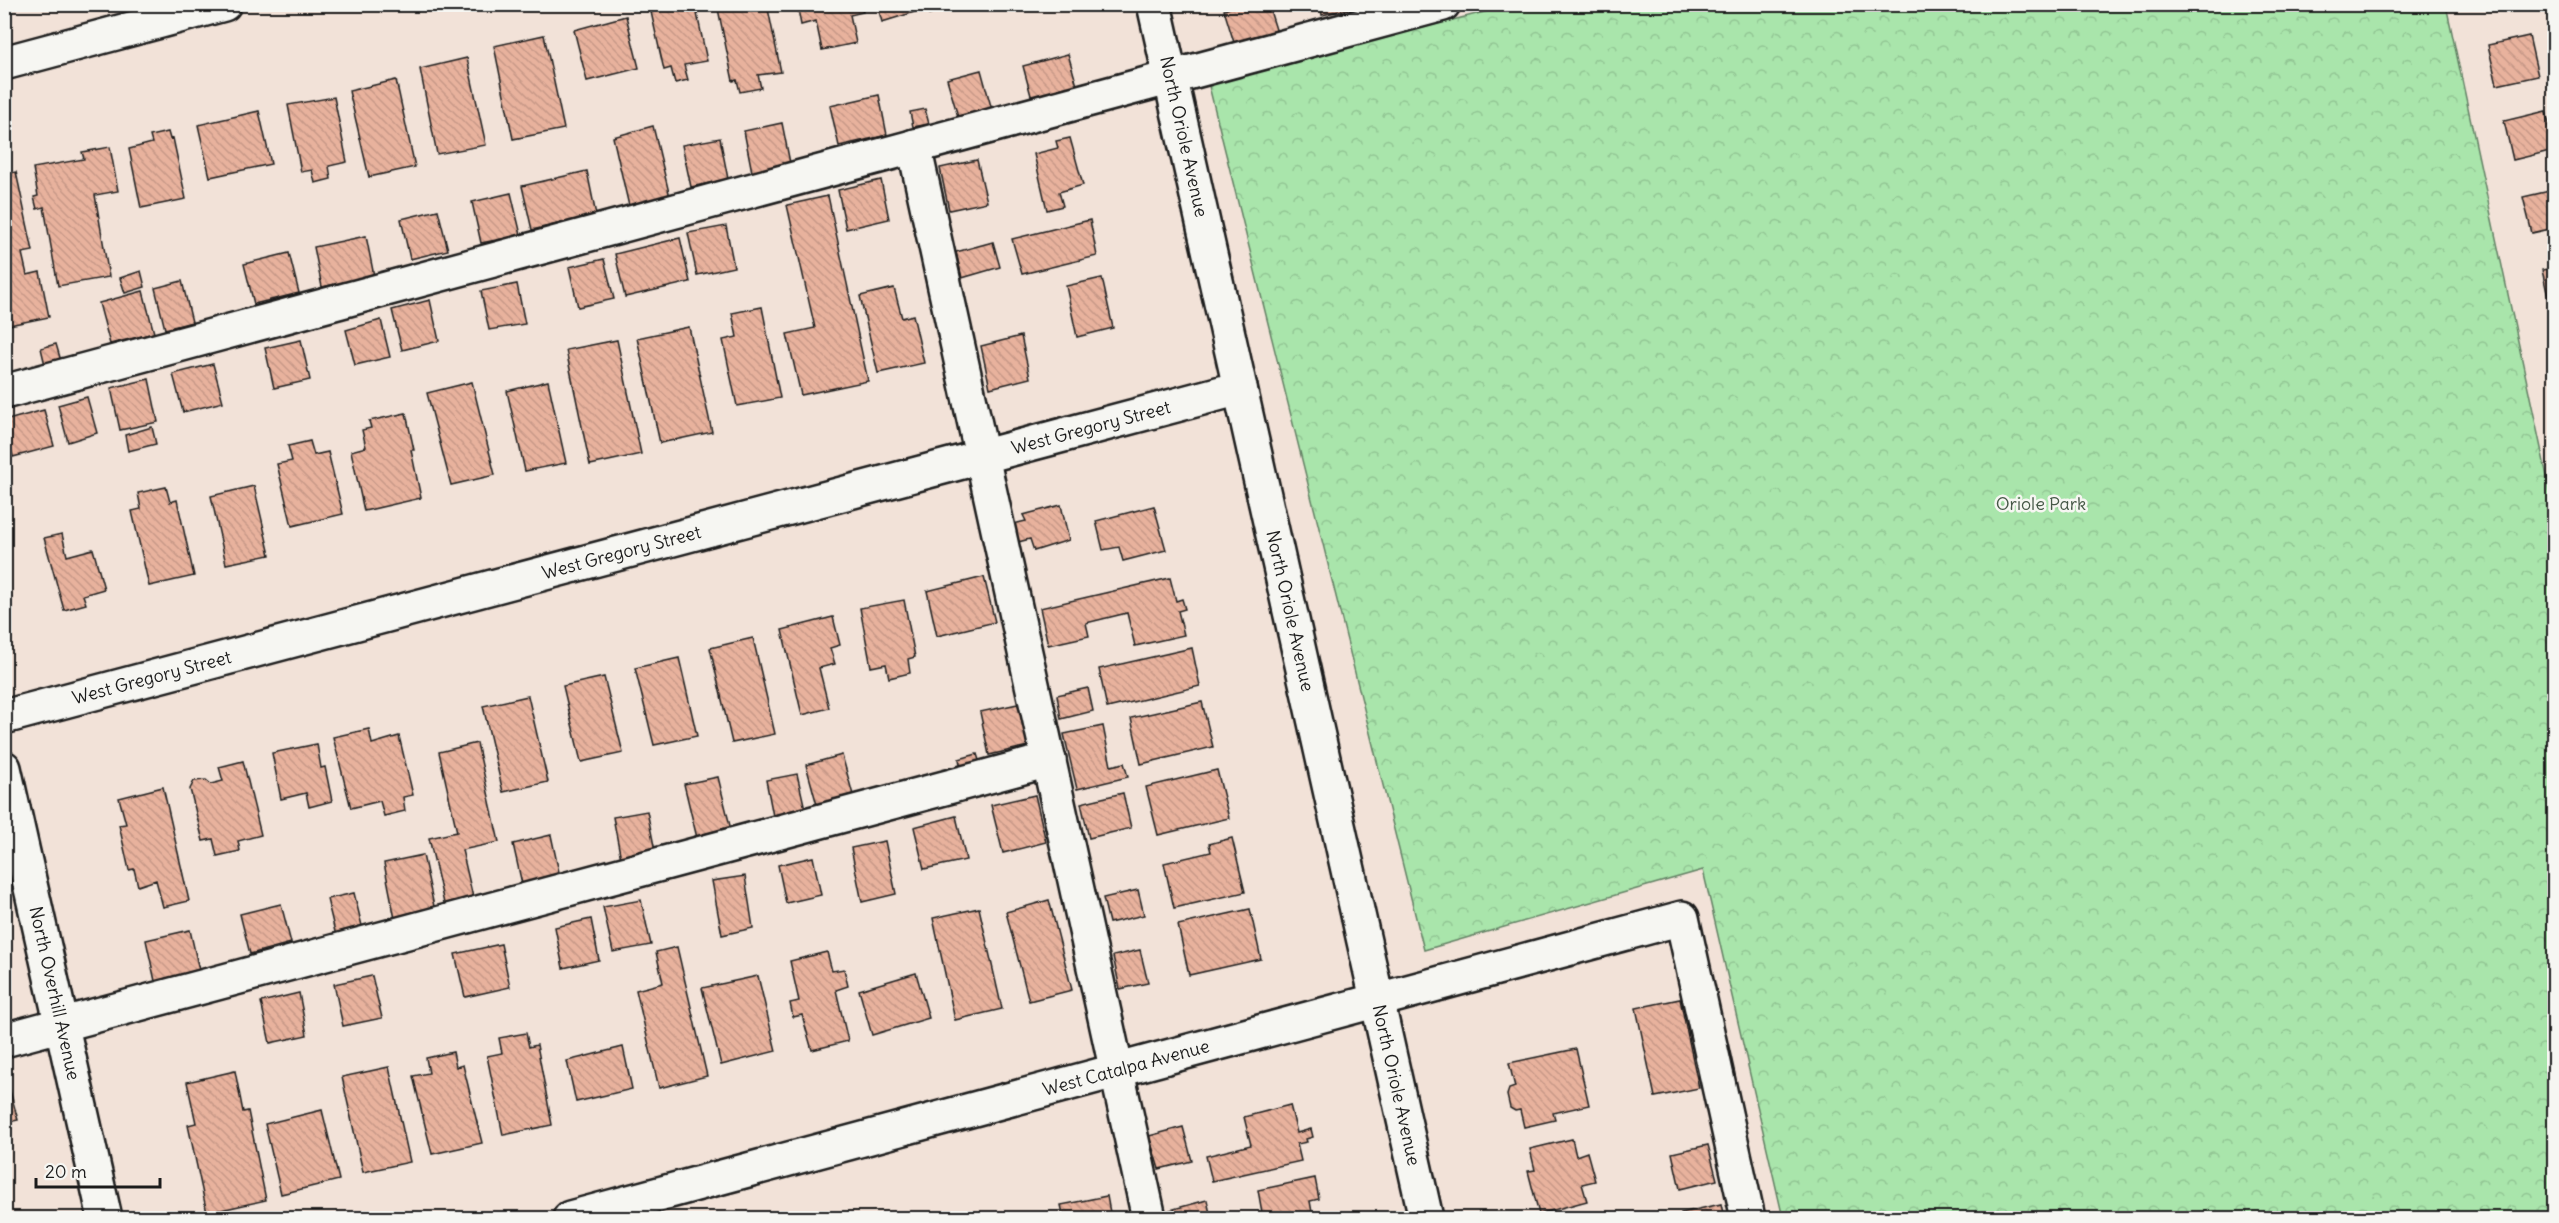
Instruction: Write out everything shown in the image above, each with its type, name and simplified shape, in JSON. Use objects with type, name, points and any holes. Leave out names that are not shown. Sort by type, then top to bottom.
[{"type":"street","points":[[4,63],[165,12],[224,4]]},
{"type":"street","name":"North Oriole Avenue","points":[[1154,4],[1426,1218]]},
{"type":"street","points":[[4,392],[1443,4]]},
{"type":"street","points":[[914,146],[1149,1218]]},
{"type":"street","name":"West Gregory Street","points":[[4,717],[1240,388]]},
{"type":"street","points":[[4,1040],[1049,760]]},
{"type":"street","name":"North Overhill Avenue","points":[[4,768],[105,1218]]},
{"type":"street","name":"West Catalpa Avenue","points":[[570,1218],[1682,918],[1748,1218]]},
{"type":"green space","name":"Oriole Park","points":[[1512,5],[2446,5],[2554,509],[2554,1218],[1783,1218],[1703,870],[1424,950],[1208,82]]},
{"type":"building","points":[[681,4],[695,4],[707,61],[684,65],[688,80],[675,83],[671,68],[664,70],[651,12]]},
{"type":"building","points":[[717,4],[767,4],[781,72],[758,75],[761,88],[740,92],[737,80],[733,81]]},
{"type":"building","points":[[797,4],[861,4],[863,12],[850,15],[856,43],[822,50],[816,21],[801,25]]},
{"type":"building","points":[[877,4],[917,4],[918,11],[882,22]]},
{"type":"building","points":[[926,4],[961,4],[929,14]]},
{"type":"building","points":[[1242,4],[1268,4],[1278,36],[1236,49],[1224,10]]},
{"type":"building","points":[[1320,4],[1365,4],[1365,5],[1322,15]]},
{"type":"building","points":[[626,16],[639,68],[587,81],[574,30]]},
{"type":"building","points":[[544,35],[564,129],[513,139],[494,46]]},
{"type":"building","points":[[2529,36],[2538,76],[2497,85],[2488,45]]},
{"type":"building","points":[[1068,54],[1078,89],[1033,103],[1023,66]]},
{"type":"building","points":[[467,58],[486,145],[437,154],[420,69]]},
{"type":"building","points":[[981,70],[992,110],[959,120],[947,79]]},
{"type":"building","points":[[396,80],[415,167],[369,177],[349,91]]},
{"type":"building","points":[[879,95],[887,135],[839,146],[830,106]]},
{"type":"building","points":[[334,97],[347,162],[329,166],[331,179],[315,183],[312,170],[301,172],[288,105]]},
{"type":"building","points":[[925,109],[929,124],[913,127],[910,112]]},
{"type":"building","points":[[259,111],[271,164],[210,177],[198,125]]},
{"type":"building","points":[[2546,111],[2554,150],[2513,160],[2504,121]]},
{"type":"building","points":[[782,123],[790,163],[752,172],[744,131]]},
{"type":"building","points":[[653,126],[670,197],[629,206],[613,137]]},
{"type":"building","points":[[168,132],[170,139],[173,138],[186,199],[141,208],[129,149],[152,143],[150,136]]},
{"type":"building","points":[[720,138],[728,179],[691,187],[682,145]]},
{"type":"building","points":[[1070,138],[1083,185],[1059,192],[1063,206],[1047,210],[1034,154],[1058,148],[1056,141]]},
{"type":"building","points":[[110,147],[118,191],[95,195],[109,277],[58,286],[44,207],[37,209],[34,197],[38,196],[33,168],[84,159],[82,152]]},
{"type":"building","points":[[977,160],[987,202],[949,210],[940,168]]},
{"type":"building","points":[[587,171],[596,215],[532,230],[522,186]]},
{"type":"building","points":[[16,172],[33,251],[22,253],[27,275],[40,272],[49,317],[4,326],[4,174]]},
{"type":"building","points":[[881,180],[889,219],[846,229],[838,190]]},
{"type":"building","points":[[2554,190],[2554,228],[2532,233],[2523,197]]},
{"type":"building","points":[[511,193],[521,235],[481,243],[472,202]]},
{"type":"building","points":[[828,196],[868,381],[801,395],[787,334],[815,328],[787,205]]},
{"type":"building","points":[[438,210],[448,250],[410,259],[401,219]]},
{"type":"building","points":[[1090,220],[1097,256],[1022,274],[1012,239]]},
{"type":"building","points":[[726,226],[734,267],[697,275],[688,233]]},
{"type":"building","points":[[366,236],[374,276],[322,287],[314,247]]},
{"type":"building","points":[[680,238],[690,282],[625,297],[615,254]]},
{"type":"building","points":[[993,242],[1000,267],[962,278],[956,252]]},
{"type":"building","points":[[289,253],[299,293],[254,304],[244,264]]},
{"type":"building","points":[[604,259],[614,299],[578,307],[569,267]]},
{"type":"building","points":[[2554,268],[2554,295],[2548,297],[2542,270]]},
{"type":"building","points":[[141,271],[145,287],[125,293],[120,278]]},
{"type":"building","points":[[1102,278],[1113,328],[1077,337],[1066,286]]},
{"type":"building","points":[[182,281],[192,322],[165,329],[155,288]]},
{"type":"building","points":[[517,284],[525,324],[489,330],[481,291]]},
{"type":"building","points":[[894,288],[902,318],[913,315],[924,363],[878,373],[860,296]]},
{"type":"building","points":[[143,291],[154,333],[110,344],[99,303]]},
{"type":"building","points":[[430,300],[439,341],[402,350],[392,310]]},
{"type":"building","points":[[762,307],[780,398],[737,406],[723,340],[737,337],[732,313]]},
{"type":"building","points":[[381,320],[390,357],[355,365],[346,330]]},
{"type":"building","points":[[689,327],[712,432],[660,443],[637,338]]},
{"type":"building","points":[[1021,336],[1030,378],[990,388],[981,346]]},
{"type":"building","points":[[301,340],[310,380],[274,388],[265,348]]},
{"type":"building","points":[[617,340],[641,454],[590,465],[566,350]]},
{"type":"building","points":[[56,344],[61,361],[45,365],[41,348]]},
{"type":"building","points":[[213,364],[223,402],[183,412],[173,374]]},
{"type":"building","points":[[149,379],[158,422],[120,430],[111,388]]},
{"type":"building","points":[[548,381],[566,463],[525,471],[507,391]]},
{"type":"building","points":[[472,382],[495,475],[451,485],[427,393]]},
{"type":"building","points":[[87,397],[97,433],[68,442],[58,405]]},
{"type":"building","points":[[44,410],[54,446],[13,457],[4,421]]},
{"type":"building","points":[[406,413],[421,498],[364,511],[351,451],[366,447],[362,430],[371,428],[369,421]]},
{"type":"building","points":[[152,427],[156,444],[128,451],[125,435]]},
{"type":"building","points":[[310,441],[314,455],[328,452],[343,514],[292,526],[277,464],[292,461],[288,446]]},
{"type":"building","points":[[254,486],[270,555],[226,564],[211,496]]},
{"type":"building","points":[[166,487],[170,502],[177,500],[194,576],[149,586],[132,511],[141,509],[138,493]]},
{"type":"building","points":[[1061,505],[1069,540],[1034,551],[1030,539],[1018,542],[1013,524],[1026,521],[1023,515]]},
{"type":"building","points":[[1154,506],[1166,550],[1123,561],[1119,547],[1103,550],[1096,521]]},
{"type":"building","points":[[62,534],[67,556],[93,549],[104,589],[83,595],[86,604],[64,610],[44,538]]},
{"type":"building","points":[[984,577],[995,622],[937,636],[927,591]]},
{"type":"building","points":[[1170,578],[1176,601],[1182,599],[1185,609],[1178,611],[1184,635],[1135,646],[1127,613],[1086,623],[1089,636],[1048,645],[1040,608]]},
{"type":"building","points":[[904,600],[915,657],[908,659],[910,673],[889,678],[886,664],[871,667],[860,608]]},
{"type":"building","points":[[833,617],[840,645],[830,648],[835,664],[819,668],[829,708],[802,715],[782,630]]},
{"type":"building","points":[[753,638],[775,734],[732,743],[710,648]]},
{"type":"building","points":[[1192,648],[1200,686],[1107,708],[1099,669]]},
{"type":"building","points":[[679,658],[697,736],[654,745],[635,668]]},
{"type":"building","points":[[604,677],[623,753],[581,762],[563,686]]},
{"type":"building","points":[[1088,688],[1093,711],[1061,719],[1057,695]]},
{"type":"building","points":[[528,696],[548,782],[503,792],[483,706]]},
{"type":"building","points":[[1202,702],[1213,747],[1141,764],[1131,718]]},
{"type":"building","points":[[1018,704],[1028,746],[989,755],[980,712]]},
{"type":"building","points":[[1103,726],[1111,766],[1124,763],[1128,777],[1077,789],[1064,734]]},
{"type":"building","points":[[369,729],[372,744],[399,736],[413,795],[403,797],[405,811],[384,816],[380,801],[351,808],[333,737]]},
{"type":"building","points":[[477,743],[499,842],[462,850],[475,906],[446,912],[429,838],[457,832],[439,752]]},
{"type":"building","points":[[317,744],[321,768],[325,767],[332,801],[309,807],[306,793],[281,799],[272,753]]},
{"type":"building","points":[[977,754],[982,770],[962,774],[959,759]]},
{"type":"building","points":[[842,755],[853,795],[817,805],[806,765]]},
{"type":"building","points":[[243,761],[261,835],[238,841],[240,851],[217,856],[213,839],[203,841],[190,789],[194,781],[206,780],[211,784],[223,781],[219,767]]},
{"type":"building","points":[[1217,770],[1229,818],[1158,835],[1146,787]]},
{"type":"building","points":[[797,774],[805,809],[773,816],[766,780]]},
{"type":"building","points":[[718,777],[731,830],[697,838],[684,784]]},
{"type":"building","points":[[163,787],[189,901],[163,907],[156,880],[138,886],[134,869],[129,870],[119,825],[126,824],[119,798]]},
{"type":"building","points":[[1123,793],[1131,828],[1089,838],[1081,803]]},
{"type":"building","points":[[1035,795],[1046,842],[1003,853],[991,805]]},
{"type":"building","points":[[647,811],[655,851],[621,859],[613,817]]},
{"type":"building","points":[[956,816],[966,860],[924,869],[914,827]]},
{"type":"building","points":[[551,835],[560,877],[522,884],[513,844]]},
{"type":"building","points":[[1232,838],[1245,892],[1174,908],[1164,863],[1211,852],[1209,844]]},
{"type":"building","points":[[885,841],[896,894],[862,902],[851,848]]},
{"type":"building","points":[[423,855],[435,911],[395,919],[384,863]]},
{"type":"building","points":[[813,857],[821,895],[786,903],[778,865]]},
{"type":"building","points":[[745,876],[753,928],[722,935],[712,881]]},
{"type":"building","points":[[1138,890],[1144,915],[1109,923],[1103,898]]},
{"type":"building","points":[[354,893],[363,930],[336,936],[327,899]]},
{"type":"building","points":[[641,900],[651,945],[613,952],[603,907]]},
{"type":"building","points":[[1049,900],[1072,990],[1029,1001],[1006,912]]},
{"type":"building","points":[[281,904],[291,943],[250,954],[240,914]]},
{"type":"building","points":[[979,908],[1002,1009],[955,1020],[933,918]]},
{"type":"building","points":[[1250,909],[1261,959],[1189,975],[1178,925]]},
{"type":"building","points":[[591,919],[599,960],[563,968],[555,927]]},
{"type":"building","points":[[190,930],[199,970],[155,981],[146,940]]},
{"type":"building","points":[[501,944],[510,987],[465,997],[455,954]]},
{"type":"building","points":[[677,947],[707,1076],[659,1088],[636,990],[663,983],[656,952]]},
{"type":"building","points":[[1140,950],[1148,983],[1120,989],[1113,956]]},
{"type":"building","points":[[827,952],[832,971],[844,969],[848,986],[836,990],[848,1041],[812,1050],[802,1015],[793,1017],[790,1003],[799,1001],[790,961]]},
{"type":"building","points":[[916,973],[929,1018],[872,1035],[859,990]]},
{"type":"building","points":[[372,976],[382,1018],[343,1026],[334,984]]},
{"type":"building","points":[[758,976],[776,1051],[721,1065],[702,988]]},
{"type":"building","points":[[299,993],[307,1035],[270,1043],[261,1002]]},
{"type":"building","points":[[1680,999],[1699,1088],[1655,1097],[1636,1008]]},
{"type":"building","points":[[526,1033],[529,1047],[537,1045],[552,1125],[503,1135],[487,1056],[502,1053],[499,1038]]},
{"type":"building","points":[[623,1047],[632,1089],[576,1102],[567,1061]]},
{"type":"building","points":[[1576,1049],[1589,1105],[1553,1113],[1555,1120],[1524,1127],[1520,1110],[1515,1111],[1510,1108],[1507,1095],[1509,1089],[1515,1087],[1509,1063]]},
{"type":"building","points":[[453,1052],[456,1067],[463,1065],[482,1143],[432,1154],[413,1076],[429,1073],[426,1058]]},
{"type":"building","points":[[389,1067],[410,1162],[363,1172],[342,1077]]},
{"type":"building","points":[[4,1069],[18,1120],[4,1123]]},
{"type":"building","points":[[235,1071],[243,1112],[248,1111],[266,1200],[207,1213],[188,1125],[196,1123],[187,1082]]},
{"type":"building","points":[[1290,1105],[1297,1133],[1311,1129],[1313,1137],[1306,1139],[1307,1142],[1297,1144],[1301,1161],[1212,1181],[1206,1156],[1251,1145],[1244,1117]]},
{"type":"building","points":[[322,1110],[339,1180],[281,1194],[265,1124]]},
{"type":"building","points":[[1183,1127],[1192,1161],[1159,1169],[1149,1136]]},
{"type":"building","points":[[1572,1139],[1576,1156],[1587,1152],[1595,1181],[1582,1184],[1587,1201],[1539,1214],[1528,1171],[1535,1170],[1530,1149]]},
{"type":"building","points":[[1708,1145],[1717,1180],[1680,1189],[1672,1153]]},
{"type":"building","points":[[1315,1178],[1319,1199],[1310,1201],[1313,1218],[1263,1218],[1258,1190]]},
{"type":"building","points":[[1107,1196],[1111,1218],[1064,1218],[1061,1205]]},
{"type":"building","points":[[1207,1200],[1211,1218],[1172,1218],[1170,1210]]},
{"type":"building","points":[[1721,1204],[1724,1218],[1682,1218],[1681,1213]]}]
